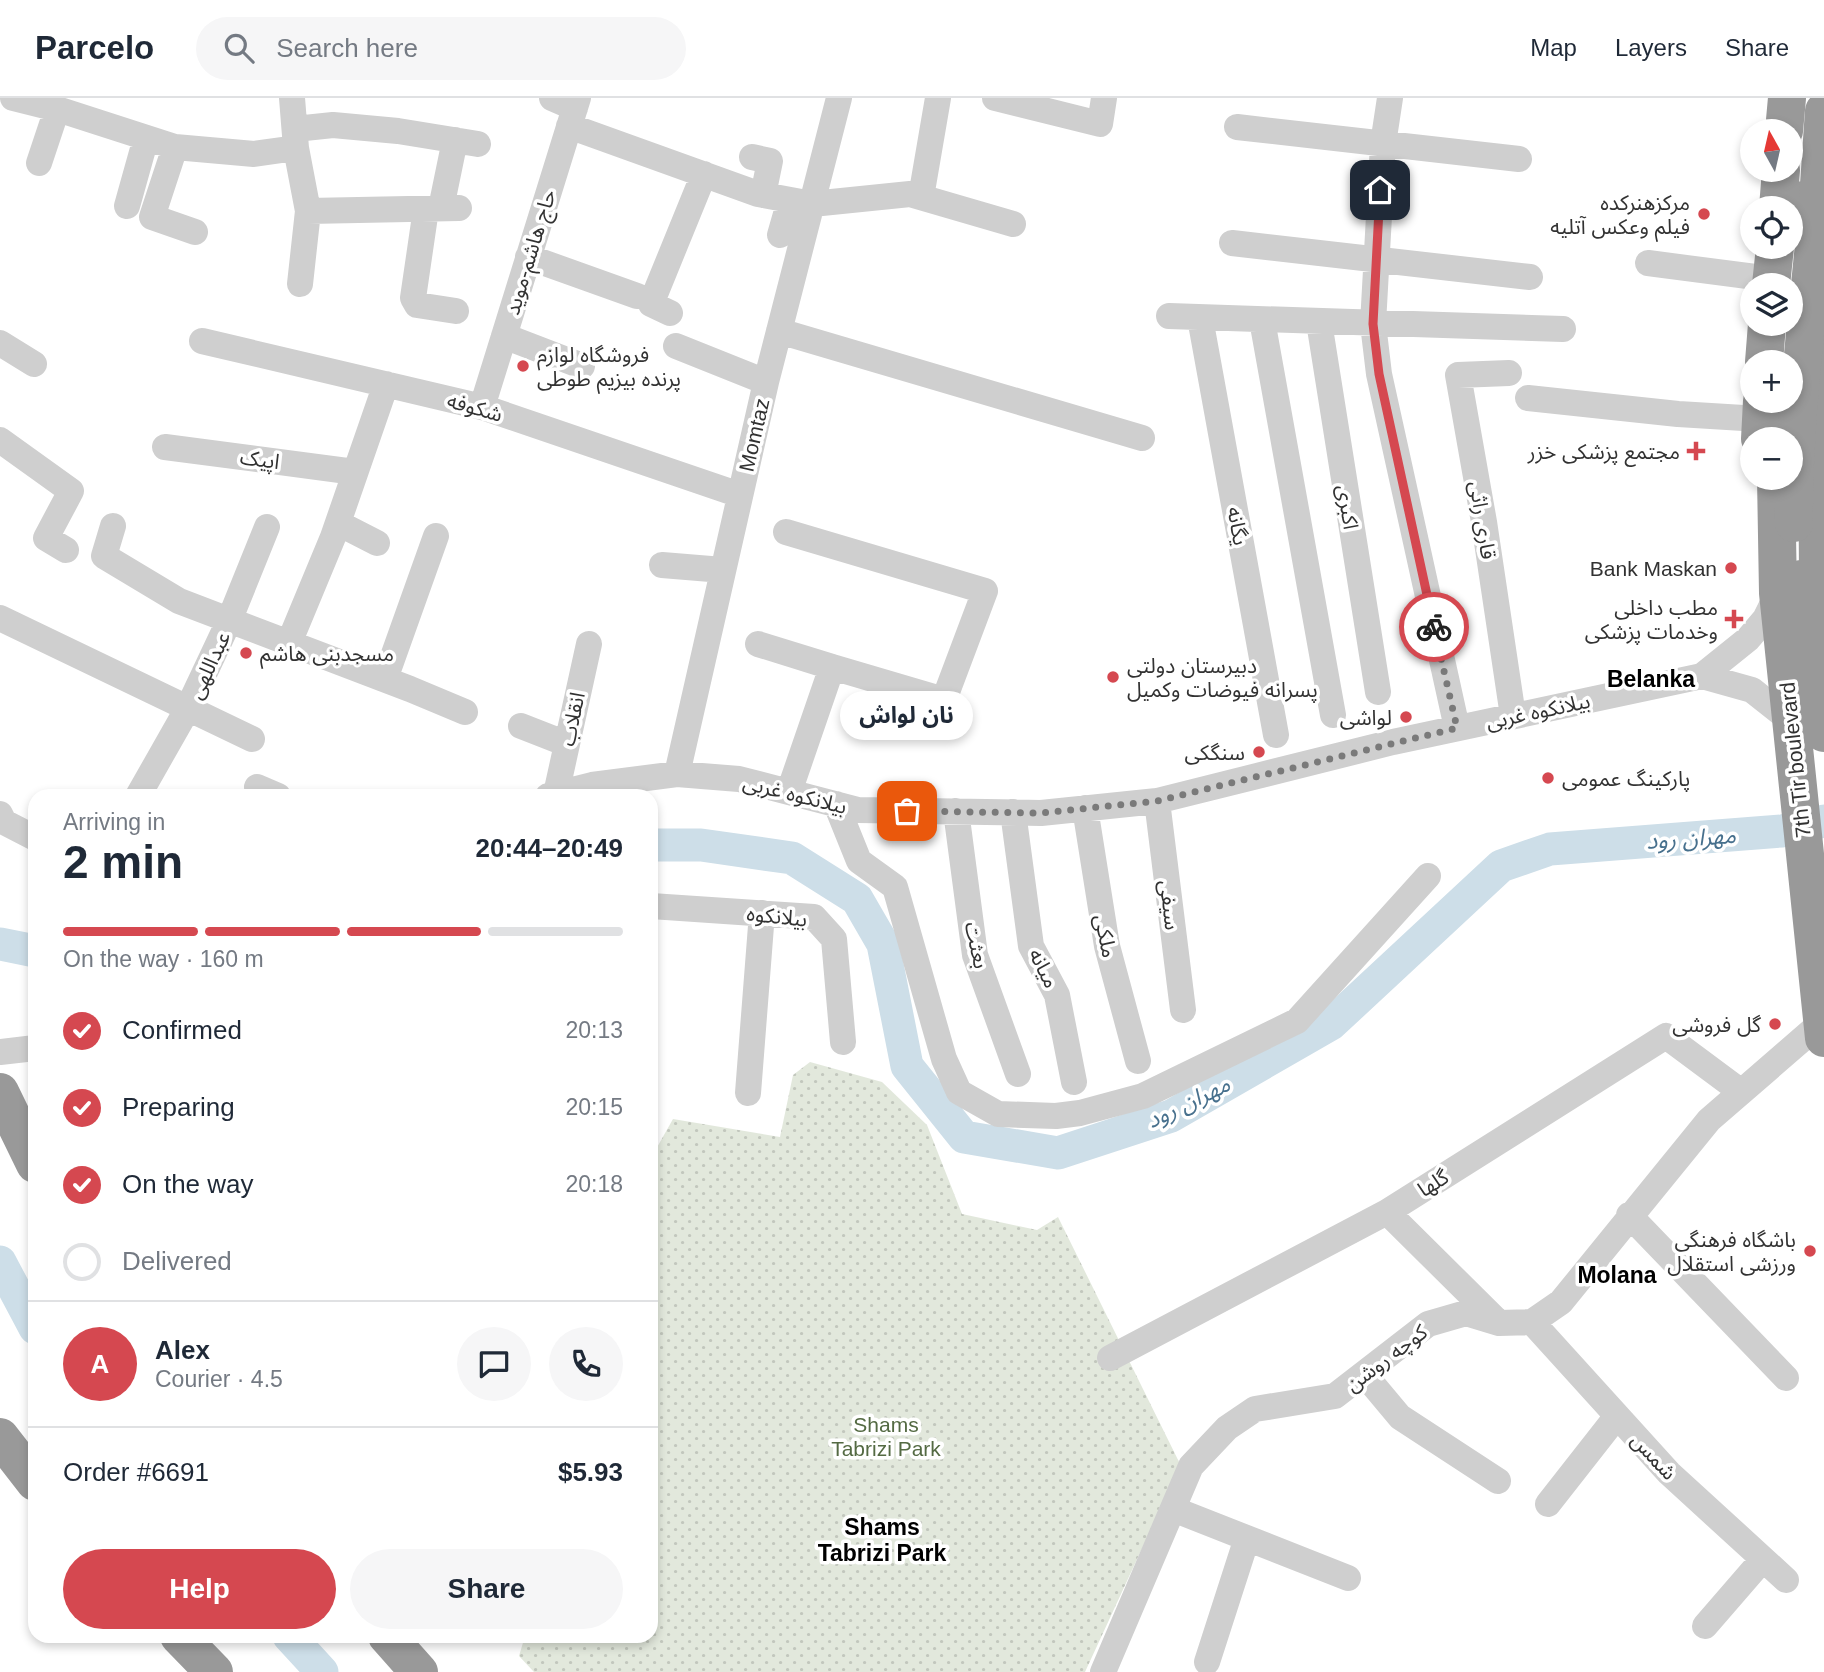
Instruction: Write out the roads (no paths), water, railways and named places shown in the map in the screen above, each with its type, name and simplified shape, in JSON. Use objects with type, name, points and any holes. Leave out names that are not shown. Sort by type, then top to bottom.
[{"type":"highway","points":[[1785,119],[1787,98]]},
{"type":"highway","points":[[1777,273],[1806,98]]},
{"type":"highway","points":[[1785,523],[1794,459],[1824,111]]},
{"type":"highway","points":[[1803,200],[1809,199],[1824,207]]},
{"type":"highway","points":[[1760,490],[1763,537],[1788,591],[1818,576],[1817,426],[1824,337]]},
{"type":"highway","points":[[1778,490],[1785,523]]},
{"type":"highway","name":"7th Tir boulevard","points":[[1785,523],[1799,571],[1788,591],[1807,727],[1797,779],[1823,1030]]},
{"type":"highway","points":[[0,1092],[28,1150]]},
{"type":"highway","points":[[0,1437],[28,1473]]},
{"type":"highway","points":[[186,1643],[214,1672]]},
{"type":"street","points":[[13,98],[57,109],[95,109],[146,138],[176,147],[254,154],[333,125],[398,131],[466,142],[413,298],[417,305],[456,311]]},
{"type":"street","points":[[292,98],[295,138],[308,211],[300,284]]},
{"type":"street","name":"Momtaz","points":[[677,774],[779,331],[801,202],[839,98]]},
{"type":"street","points":[[921,197],[938,98]]},
{"type":"street","points":[[995,98],[1100,124],[1104,98]]},
{"type":"street","points":[[1390,98],[1383,144],[1373,324],[1379,374],[1457,728]]},
{"type":"street","points":[[568,107],[704,174],[763,195],[801,202],[911,194],[1013,224]]},
{"type":"street","name":"حاج هاشم-موید","points":[[482,407],[528,257],[568,107]]},
{"type":"street","points":[[39,163],[57,109]]},
{"type":"street","points":[[1237,127],[1519,159]]},
{"type":"street","points":[[127,206],[146,138]]},
{"type":"street","points":[[176,147],[152,217],[195,232]]},
{"type":"street","points":[[752,157],[770,161],[763,195]]},
{"type":"street","points":[[670,313],[651,304],[704,174]]},
{"type":"street","points":[[780,235],[801,202]]},
{"type":"street","points":[[308,211],[442,208]]},
{"type":"street","points":[[1232,243],[1531,277]]},
{"type":"street","points":[[528,257],[637,296]]},
{"type":"street","points":[[1648,264],[1754,273]]},
{"type":"street","points":[[1169,316],[1563,329]]},
{"type":"street","name":"یگانه","points":[[1200,318],[1276,735]]},
{"type":"street","points":[[1262,320],[1333,715]]},
{"type":"street","name":"اکبری","points":[[1319,322],[1378,692]]},
{"type":"street","points":[[779,331],[1142,438]]},
{"type":"street","points":[[504,336],[582,366]]},
{"type":"street","name":"شکوفه","points":[[202,341],[482,407],[740,495]]},
{"type":"street","points":[[0,343],[34,364]]},
{"type":"street","points":[[676,346],[766,382]]},
{"type":"street","name":"قاری راثی","points":[[1509,373],[1458,375],[1484,522],[1513,716]]},
{"type":"street","points":[[289,643],[338,523],[386,384]]},
{"type":"street","points":[[1528,398],[1678,414],[1768,420]]},
{"type":"street","points":[[0,440],[71,491],[46,538],[66,550]]},
{"type":"street","name":"اپیک","points":[[165,447],[355,472]]},
{"type":"street","points":[[338,523],[377,542]]},
{"type":"street","points":[[113,527],[104,556],[179,601],[465,712]]},
{"type":"street","name":"عبداللهی","points":[[142,789],[188,708],[229,621],[267,527]]},
{"type":"street","points":[[758,644],[944,700],[985,591],[786,532]]},
{"type":"street","points":[[385,679],[436,536]]},
{"type":"street","points":[[662,565],[723,570]]},
{"type":"street","name":"بیلانکوه غربی","points":[[576,789],[677,774],[739,779],[858,810],[1041,813],[1157,801],[1457,728],[1702,676],[1748,639],[1788,591]]},
{"type":"street","points":[[0,618],[252,739]]},
{"type":"street","name":"انقلاب","points":[[554,789],[567,744],[589,643]]},
{"type":"street","points":[[789,792],[832,667]]},
{"type":"street","name":"بیلانکوه غربی","points":[[1702,676],[1752,690],[1807,727]]},
{"type":"street","points":[[521,726],[567,744]]},
{"type":"street","name":"سیفی","points":[[1157,801],[1183,1010]]},
{"type":"street","points":[[836,804],[859,861],[895,887],[944,1059],[959,1091],[998,1114],[1056,1116],[1080,1113],[1143,1096],[1297,1021],[1427,876]]},
{"type":"street","name":"ملکی","points":[[1085,808],[1107,946],[1138,1061]]},
{"type":"street","name":"بعثت","points":[[956,811],[975,955],[1018,1074]]},
{"type":"street","name":"میانه","points":[[1013,812],[1031,946],[1057,995],[1074,1082]]},
{"type":"street","points":[[1,820],[28,834]]},
{"type":"street","name":"بیلانکوه","points":[[658,906],[814,917],[834,939],[843,1042]]},
{"type":"street","points":[[748,1093],[762,913]]},
{"type":"street","points":[[1532,1322],[1561,1303],[1629,1215],[1709,1120],[1740,1091],[1823,1030]]},
{"type":"street","name":"گلها","points":[[1110,1358],[1387,1212],[1666,1036],[1740,1091]]},
{"type":"street","points":[[0,1052],[28,1049]]},
{"type":"street","points":[[1387,1212],[1499,1323]]},
{"type":"street","points":[[1629,1215],[1786,1378]]},
{"type":"street","name":"کوچه روشن","points":[[1103,1672],[1191,1466],[1227,1427],[1255,1409],[1335,1396],[1428,1324],[1466,1313],[1499,1323],[1532,1322]]},
{"type":"street","name":"شمس","points":[[1532,1322],[1669,1473],[1786,1580]]},
{"type":"street","points":[[1364,1374],[1400,1417],[1499,1481]]},
{"type":"street","points":[[1549,1504],[1617,1416]]},
{"type":"street","points":[[1173,1509],[1348,1578]]},
{"type":"street","points":[[1207,1662],[1247,1538]]},
{"type":"street","points":[[1705,1626],[1763,1559]]},
{"type":"waterway","name":"مهران رود","points":[[658,845],[701,845],[792,858],[857,899],[883,944],[907,1066],[964,1137],[1058,1153],[1171,1116],[1331,1024],[1501,866],[1550,849],[1782,831],[1824,821]]},
{"type":"waterway","name":"مهران رود","points":[[0,944],[28,950]]},
{"type":"waterway","points":[[0,1262],[28,1315]]},
{"type":"waterway","points":[[295,1643],[322,1672]]},
{"type":"place","name":"مرکزهنرکده فیلم وعکس آتلیه","points":[[1704,214]]},
{"type":"place","name":"فروشگاه لوازم پرنده بیزیم طوطی","points":[[523,366]]},
{"type":"place","name":"مجتمع پزشکی خزر","points":[[1696,451]]},
{"type":"place","name":"Bank Maskan","points":[[1731,568]]},
{"type":"place","name":"مطب داخلی وخدمات پزشکی","points":[[1734,619]]},
{"type":"place","name":"مسجدبنی هاشم","points":[[246,653]]},
{"type":"place","name":"دبیرستان دولتی پسرانه فیوضات وکمیل","points":[[1113,677]]},
{"type":"place","name":"لواشی","points":[[1406,717]]},
{"type":"place","name":"سنگکی","points":[[1259,752]]},
{"type":"place","name":"پارکینگ عمومی","points":[[1548,778]]},
{"type":"place","name":"نان لواش","points":[[907,811]]},
{"type":"place","name":"گل فروشی","points":[[1775,1024]]},
{"type":"place","name":"باشگاه فرهنگی ورزشی استقلال","points":[[1810,1251]]},
{"type":"district","name":"Belanka","points":[[1651,679]]},
{"type":"district","name":"Molana","points":[[1617,1275]]},
{"type":"district","name":"Shams Tabrizi Park","points":[[882,1540]]}]
